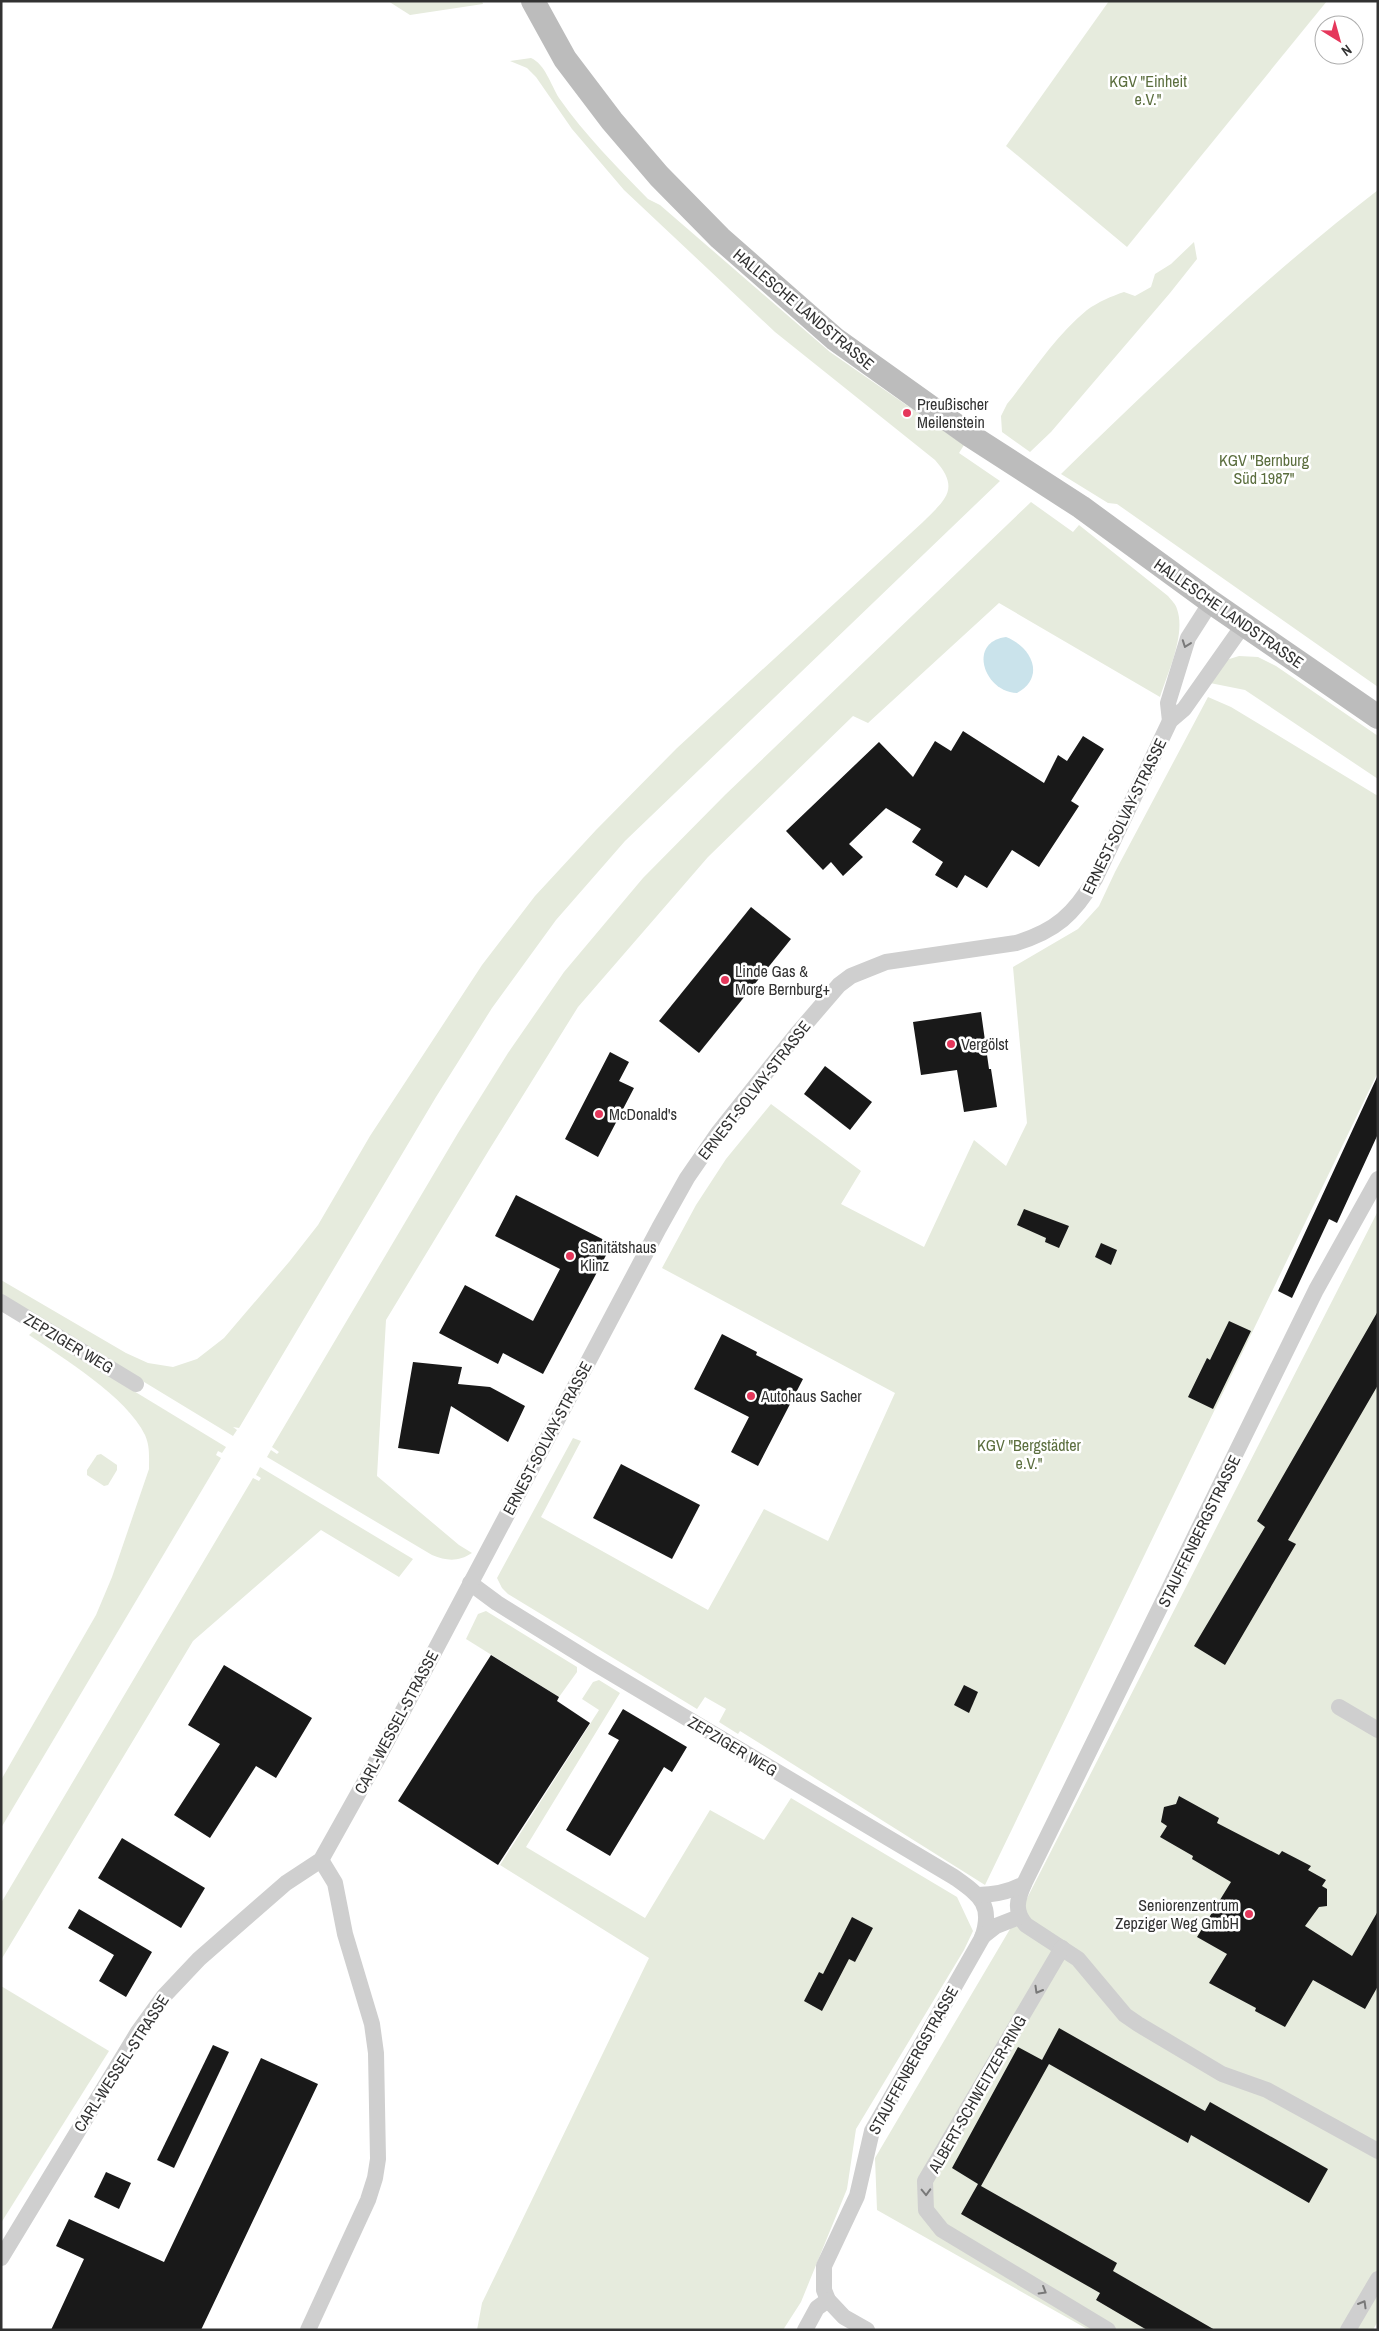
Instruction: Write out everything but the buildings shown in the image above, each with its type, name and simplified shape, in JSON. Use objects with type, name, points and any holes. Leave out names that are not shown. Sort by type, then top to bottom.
[{"type":"main road","name":"HALLESCHE LANDSTRASSE","points":[[533,1],[565,59],[629,142],[659,176],[720,238],[836,339],[985,446],[1080,507],[1211,602],[1378,717]]},
{"type":"street","name":"ERNEST-SOLVAY-STRASSE","points":[[1170,721],[1168,704],[1188,638],[1211,602]]},
{"type":"street","name":"ERNEST-SOLVAY-STRASSE","points":[[470,1583],[673,1202],[718,1133],[796,1035],[839,985],[868,968],[886,962],[1016,943],[1036,937],[1069,916],[1083,900],[1096,879],[1170,721],[1184,709],[1244,624]]},
{"type":"street","name":"STAUFFENBERGSTRASSE","points":[[982,1937],[1018,1912],[1024,1884],[1316,1290],[1378,1179]]},
{"type":"street","name":"ZEPZIGER WEG","points":[[1,1302],[136,1384]]},
{"type":"street","name":"CARL-WESSEL-STRASSE","points":[[1,2258],[138,2032],[180,1976],[286,1883],[321,1860],[470,1583]]},
{"type":"street","name":"ZEPZIGER WEG","points":[[470,1583],[521,1618],[839,1810],[954,1877],[978,1895],[984,1904],[987,1915]]},
{"type":"street","points":[[1338,1707],[1378,1730]]},
{"type":"street","points":[[308,2330],[368,2200],[375,2178],[378,2159],[376,2053],[372,2024],[345,1934],[334,1883],[321,1860]]},
{"type":"street","points":[[978,1895],[996,1895],[1012,1891],[1024,1884]]},
{"type":"street","points":[[1018,1912],[1026,1925],[1062,1948],[1089,1969],[1126,2015],[1138,2024],[1222,2074],[1267,2090],[1378,2151]]},
{"type":"street","name":"STAUFFENBERGSTRASSE","points":[[828,2300],[824,2290],[824,2266],[857,2196],[872,2132],[982,1937],[987,1926],[987,1915]]},
{"type":"street","name":"ALBERT-SCHWEITZER-RING","points":[[1062,1948],[925,2182],[926,2210],[942,2230],[1108,2330]]},
{"type":"street","points":[[1348,2330],[1378,2278]]},
{"type":"street","points":[[805,2330],[817,2308],[828,2300],[844,2317],[867,2330]]},
{"type":"green space","points":[[388,1],[482,1],[483,4],[410,15]]},
{"type":"green space","name":"KGV \"Einheit e.V.\"","points":[[1109,1],[1327,1],[1127,247],[1006,146]]},
{"type":"green space","points":[[531,58],[544,70],[559,98],[580,125],[648,199],[660,205],[830,352],[964,445],[959,453],[1000,481],[625,841],[556,920],[492,1008],[436,1097],[239,1428],[233,1427],[237,1430],[233,1436],[1,1295],[1,1280],[126,1353],[148,1363],[173,1367],[197,1359],[224,1338],[318,1225],[370,1136],[482,965],[535,896],[596,830],[677,748],[923,522],[938,507],[947,494],[947,479],[935,460],[775,332],[624,190],[572,129],[536,77],[527,68],[510,61]]},
{"type":"green space","name":"KGV \"Bernburg Süd 1987\"","points":[[1378,190],[1378,687],[1117,504],[1108,503],[1061,474],[1176,364],[1255,292]]},
{"type":"green space","points":[[1194,242],[1197,259],[1051,432],[1030,452],[1002,432],[1001,416],[1007,404],[1055,343],[1076,320],[1091,307],[1110,297],[1124,292],[1135,296],[1151,287],[1155,274],[1171,264]]},
{"type":"green space","points":[[1031,502],[1073,532],[1079,525],[1168,596],[1175,604],[1179,619],[1178,641],[1160,697],[999,603],[868,723],[853,716],[708,857],[578,1007],[386,1320],[377,1476],[459,1545],[472,1553],[452,1560],[432,1555],[267,1457],[271,1450],[277,1454],[279,1452],[272,1447],[458,1133],[508,1053],[564,972],[643,878],[725,795]]},
{"type":"green space","points":[[1239,656],[1258,657],[1276,666],[1378,736],[1378,779],[1245,690],[1205,682],[1223,661]]},
{"type":"green space","name":"KGV \"Bergstädter e.V.\"","points":[[1208,697],[1231,707],[1378,796],[1378,1072],[985,1885],[740,1731],[738,1734],[719,1722],[726,1709],[705,1697],[697,1709],[508,1594],[502,1588],[497,1578],[573,1438],[581,1441],[541,1517],[708,1610],[764,1509],[828,1541],[895,1393],[662,1268],[696,1205],[726,1159],[771,1104],[861,1171],[841,1204],[924,1247],[974,1140],[1006,1166],[1027,1123],[1013,967],[1078,929],[1099,906],[1115,872]]},
{"type":"green space","points":[[1378,1211],[1378,2321],[1373,2330],[1089,2330],[877,2210],[875,2158],[1020,1912]]},
{"type":"green space","points":[[36,1329],[63,1348],[226,1447],[222,1453],[218,1451],[216,1455],[221,1458],[1,1828],[1,1780],[96,1615],[112,1577],[149,1469],[148,1443],[136,1421],[124,1407],[93,1379],[29,1335]]},
{"type":"green space","points":[[101,1454],[117,1465],[117,1470],[108,1485],[104,1486],[87,1475],[87,1470],[97,1455]]},
{"type":"green space","points":[[260,1467],[413,1559],[399,1577],[321,1530],[193,1641],[1,1960],[1,1903],[253,1478],[259,1481],[261,1478],[256,1475]]},
{"type":"green space","points":[[486,1611],[577,1667],[577,1672],[559,1697],[466,1639],[478,1614]]},
{"type":"green space","points":[[599,1680],[620,1693],[526,1847],[645,1918],[710,1810],[764,1840],[791,1798],[957,1897],[973,1931],[964,1950],[856,2129],[847,2189],[801,2302],[783,2330],[477,2330],[482,2303],[649,1958],[500,1865],[599,1710],[582,1699],[593,1682]]},
{"type":"green space","points":[[1,1986],[109,2051],[1,2223]]},
{"type":"water","points":[[1006,637],[1023,648],[1029,655],[1032,663],[1031,679],[1017,693],[1005,691],[996,685],[984,666],[987,648],[994,641]]},
{"type":"place","name":"Preußischer Meilenstein","points":[[907,413]]},
{"type":"place","name":"Linde Gas & More Bernburg+","points":[[725,980]]},
{"type":"place","name":"Vergölst","points":[[951,1044]]},
{"type":"place","name":"McDonald's","points":[[599,1114]]},
{"type":"place","name":"Sanitätshaus Klinz","points":[[570,1256]]},
{"type":"place","name":"Autohaus Sacher","points":[[751,1396]]},
{"type":"place","name":"Seniorenzentrum Zepziger Weg GmbH","points":[[1249,1914]]}]
